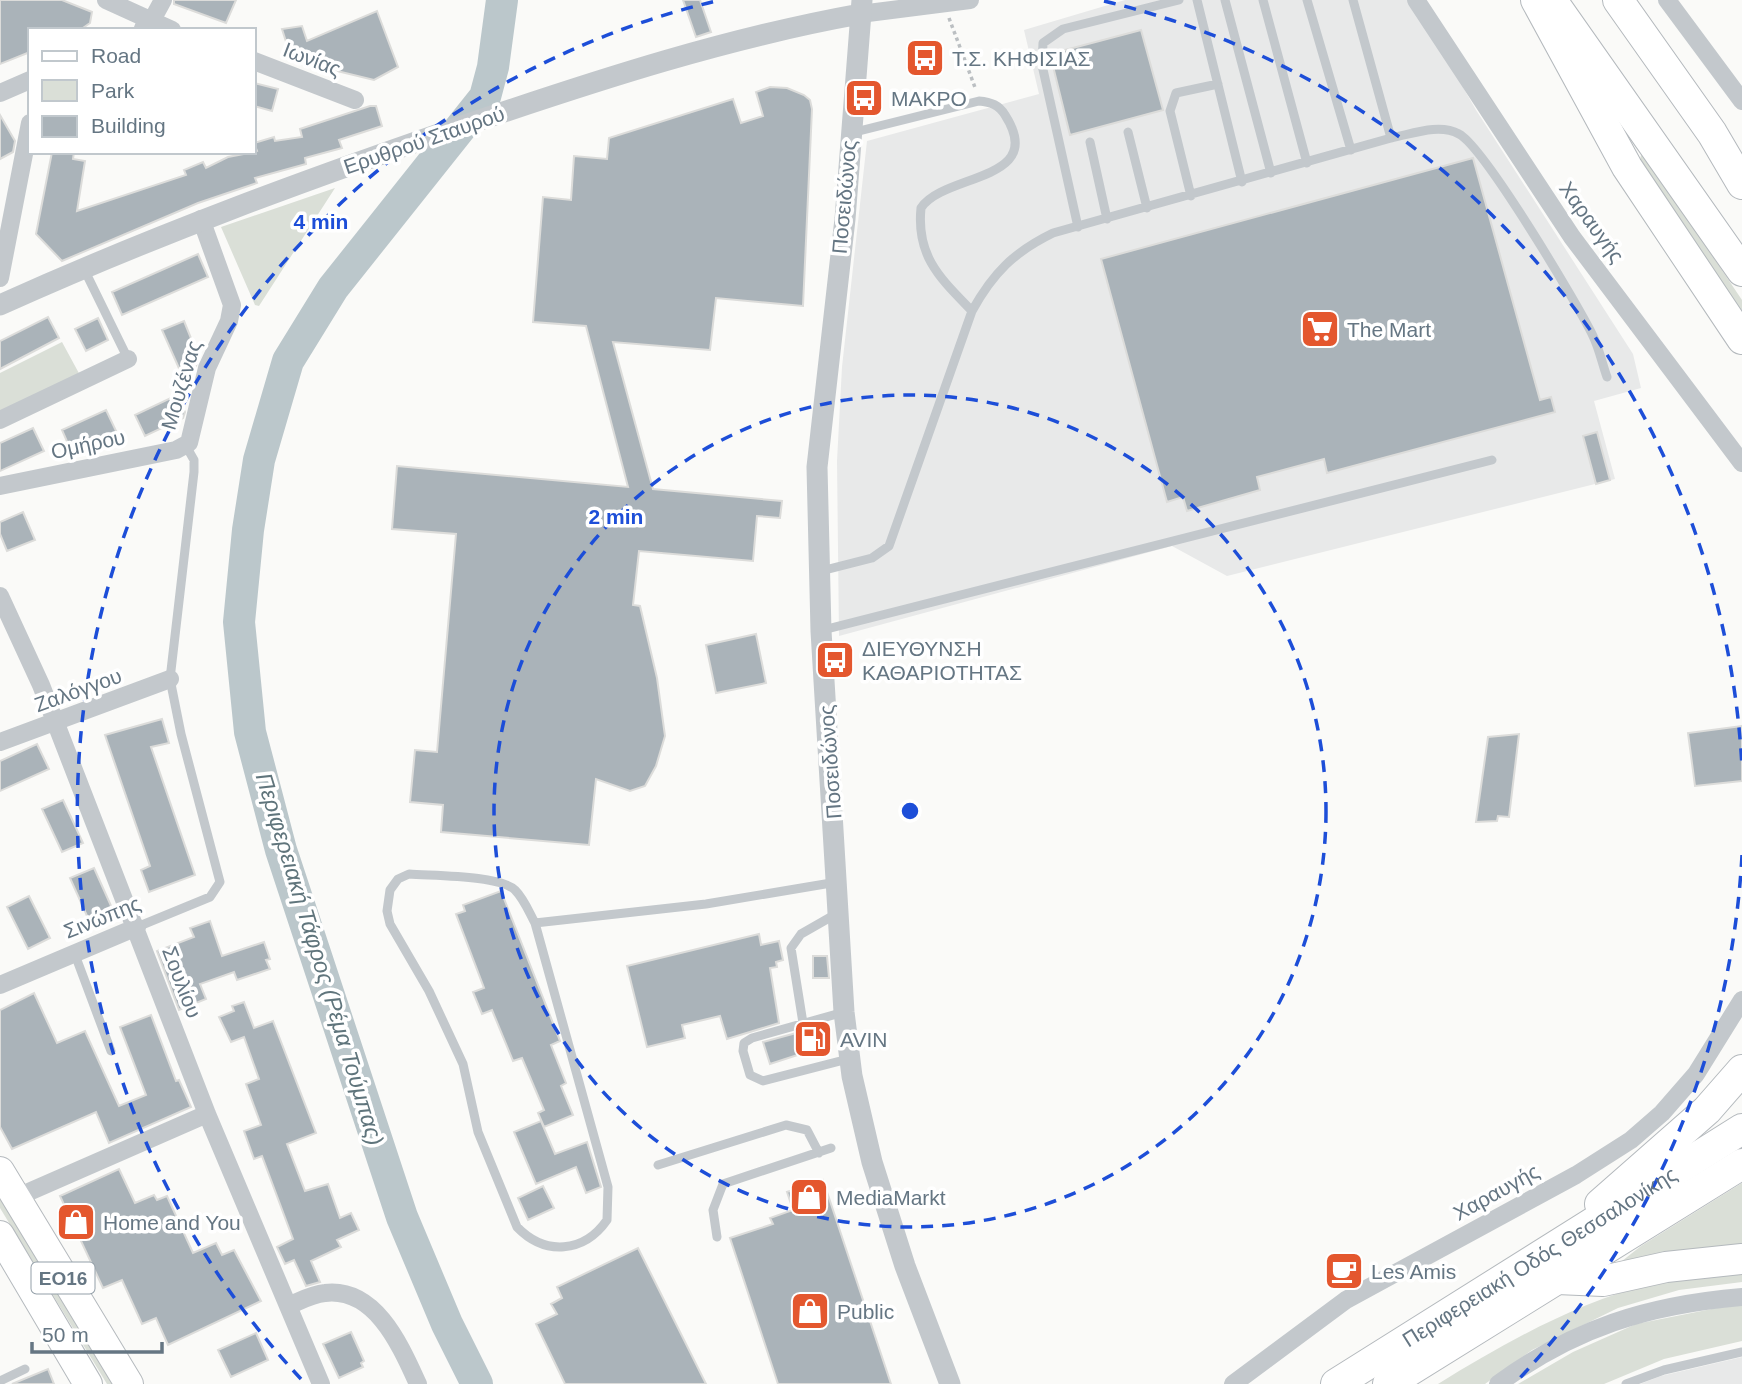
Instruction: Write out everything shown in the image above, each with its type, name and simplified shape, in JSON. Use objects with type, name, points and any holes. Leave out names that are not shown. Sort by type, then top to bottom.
[{"type":"highway","points":[[1536,0],[1627,167],[1742,339]]},
{"type":"highway","points":[[1552,0],[1742,271]]},
{"type":"highway","points":[[1618,0],[1712,133],[1742,184]]},
{"type":"highway","points":[[1712,133],[1742,159]]},
{"type":"highway","points":[[1560,1245],[1616,1188],[1707,1110],[1742,1070]]},
{"type":"highway","name":"Περιφερειακή Οδός Θεσσαλονίκης","points":[[1336,1384],[1742,1129]]},
{"type":"highway","name":"Περιφερειακή Οδός Θεσσαλονίκης","points":[[1388,1384],[1742,1164]]},
{"type":"highway","points":[[1557,1279],[1603,1281],[1680,1265],[1742,1259]]},
{"type":"main road","name":"ΕΟ16","points":[[0,1171],[129,1384]]},
{"type":"main road","name":"ΕΟ16","points":[[0,1235],[88,1384]]},
{"type":"street","points":[[106,0],[145,26],[163,0]]},
{"type":"street","points":[[861,7],[970,0]]},
{"type":"street","name":"Χαραυγής","points":[[1416,0],[1572,237],[1742,463]]},
{"type":"street","points":[[1667,0],[1742,101]]},
{"type":"street","name":"Ερυθρού Σταυρού","points":[[0,306],[201,219],[418,141],[594,82],[861,7]]},
{"type":"street","name":"Ποσειδώνος","points":[[861,7],[845,219],[817,467],[821,631],[844,1012],[850,1058],[876,1175],[918,1303],[950,1384]]},
{"type":"street","name":"Ιωνίας","points":[[256,62],[355,100]]},
{"type":"street","points":[[0,93],[28,85]]},
{"type":"street","points":[[0,278],[28,133]]},
{"type":"street","name":"Μουζένας","points":[[186,446],[191,438],[207,368],[229,321],[232,304],[201,219]]},
{"type":"street","points":[[0,420],[128,359]]},
{"type":"street","name":"Ομήρου","points":[[0,486],[186,446]]},
{"type":"street","name":"Σουλίου","points":[[0,596],[56,724],[137,927],[207,1114],[321,1384]]},
{"type":"street","name":"Ζαλόγγου","points":[[0,742],[56,724],[170,679]]},
{"type":"street","name":"Σινώπης","points":[[0,985],[137,927]]},
{"type":"street","name":"Χαραυγής","points":[[1233,1384],[1346,1300],[1586,1169],[1631,1140],[1661,1113],[1696,1073],[1742,1000]]},
{"type":"street","points":[[15,1198],[207,1114]]},
{"type":"street","points":[[288,1306],[318,1294],[334,1293],[366,1306],[395,1336],[418,1384]]},
{"type":"street","points":[[1498,1384],[1562,1343],[1620,1318],[1679,1305],[1742,1297]]},
{"type":"lane","points":[[1078,227],[1042,65],[1043,43],[1063,29],[1180,0]]},
{"type":"lane","points":[[1197,0],[1241,182]]},
{"type":"lane","points":[[1225,0],[1271,173]]},
{"type":"lane","points":[[1262,0],[1307,163]]},
{"type":"lane","points":[[1307,0],[1351,150]]},
{"type":"lane","points":[[1353,0],[1391,138]]},
{"type":"lane","points":[[1191,196],[1170,111],[1171,102],[1176,93],[1218,84]]},
{"type":"lane","points":[[850,133],[979,101],[989,102],[1000,108],[1014,135],[1014,152],[1006,164],[996,172],[937,193],[921,208],[920,219],[929,264],[972,311]]},
{"type":"lane","points":[[820,571],[872,558],[889,546],[972,311],[989,281],[1012,258],[1032,244],[1078,227],[1391,138],[1437,129],[1458,133],[1467,139],[1501,183],[1593,336],[1606,377]]},
{"type":"lane","points":[[1128,132],[1147,208]]},
{"type":"lane","points":[[1090,142],[1107,219]]},
{"type":"lane","points":[[83,268],[128,359]]},
{"type":"lane","points":[[170,679],[194,472],[194,460],[186,446]]},
{"type":"lane","points":[[821,631],[1492,460]]},
{"type":"lane","name":"Σινώπης","points":[[137,927],[210,897],[218,887],[220,875],[181,734],[170,679]]},
{"type":"lane","points":[[409,874],[492,881],[508,884],[517,892],[534,923],[608,1187],[607,1220],[588,1239],[570,1248],[544,1246],[527,1238],[517,1227],[478,1132],[463,1064],[429,990],[390,924],[388,899],[398,879],[409,874]]},
{"type":"lane","points":[[534,923],[706,904],[838,882]]},
{"type":"lane","points":[[803,1024],[791,948],[801,934],[839,912]]},
{"type":"lane","points":[[74,952],[111,1051]]},
{"type":"lane","points":[[844,1012],[744,1043],[743,1051],[750,1075],[763,1082],[850,1058]]},
{"type":"lane","points":[[658,1166],[786,1125],[807,1130],[819,1153]]},
{"type":"lane","points":[[717,1237],[713,1210],[716,1196],[723,1184],[831,1148]]},
{"type":"lane","points":[[1626,1384],[1664,1370],[1742,1352]]},
{"type":"lane","points":[[0,1381],[25,1369]]},
{"type":"path","points":[[937,17],[948,16],[977,94]]},
{"type":"shaded area","points":[[1125,0],[1413,0],[1476,110],[1633,354],[1641,388],[1594,401],[1615,479],[1227,576],[1172,546],[839,636],[837,461],[842,367],[867,141],[1039,94],[1024,30]]},
{"type":"shaded area","points":[[1742,1357],[1742,1384],[1640,1384],[1661,1376]]},
{"type":"green space","points":[[1641,155],[1648,160],[1742,300],[1742,318],[1640,160]]},
{"type":"green space","points":[[335,188],[259,306],[255,305],[221,227]]},
{"type":"green space","points":[[62,342],[81,377],[0,416],[0,373]]},
{"type":"green space","points":[[1742,1183],[1742,1246],[1622,1261],[1641,1246]]},
{"type":"green space","points":[[0,1198],[113,1384],[107,1384],[0,1208]]},
{"type":"green space","points":[[1742,1268],[1742,1282],[1679,1290],[1618,1308],[1532,1350],[1485,1384],[1438,1384],[1515,1339],[1595,1302],[1663,1280]]},
{"type":"green space","points":[[1742,1303],[1742,1341],[1664,1359],[1604,1384],[1518,1384],[1573,1352],[1636,1324]]},
{"type":"building","points":[[0,0],[62,0],[92,12],[90,23],[83,28],[28,28],[28,53],[0,64]]},
{"type":"building","points":[[174,0],[236,0],[226,23],[174,4]]},
{"type":"building","points":[[683,0],[700,0],[711,32],[696,37]]},
{"type":"building","points":[[377,11],[398,67],[374,80],[333,70],[289,51],[282,29],[302,26],[307,41]]},
{"type":"building","points":[[1141,30],[1163,110],[1070,135],[1050,54]]},
{"type":"building","points":[[256,84],[278,89],[272,111],[256,107]]},
{"type":"building","points":[[770,87],[787,88],[804,95],[810,100],[812,109],[803,306],[716,298],[710,350],[613,342],[653,489],[782,501],[780,518],[757,516],[753,561],[639,551],[633,605],[640,606],[657,678],[665,736],[656,766],[645,786],[630,791],[596,779],[589,845],[441,832],[443,805],[410,802],[415,750],[437,752],[456,534],[392,529],[397,466],[628,487],[586,326],[533,322],[543,197],[571,200],[574,156],[607,159],[609,138],[733,99],[741,123],[763,116],[756,92]]},
{"type":"building","points":[[370,106],[376,106],[382,126],[339,140],[342,148],[305,158],[306,164],[255,178],[257,183],[198,203],[62,261],[36,234],[52,154],[74,154],[73,159],[85,161],[77,211],[186,175],[184,170],[203,162],[206,168],[228,157],[256,154],[256,142],[274,137],[275,141],[302,137],[300,129]]},
{"type":"building","points":[[0,115],[15,141],[13,152],[0,159]]},
{"type":"building","name":"The Mart","points":[[1473,158],[1540,400],[1551,397],[1555,412],[1327,473],[1324,459],[1257,477],[1260,490],[1187,511],[1183,497],[1167,502],[1101,259]]},
{"type":"building","points":[[198,254],[208,277],[122,315],[112,292]]},
{"type":"building","points":[[48,317],[59,338],[0,369],[0,341]]},
{"type":"building","points":[[98,318],[108,340],[86,351],[75,329]]},
{"type":"building","points":[[184,321],[199,358],[195,368],[182,375],[162,330]]},
{"type":"building","points":[[177,395],[185,412],[183,418],[145,436],[135,415]]},
{"type":"building","points":[[106,410],[117,433],[72,453],[62,430]]},
{"type":"building","points":[[33,428],[44,451],[0,471],[0,443]]},
{"type":"building","points":[[1597,432],[1610,480],[1596,484],[1583,436]]},
{"type":"building","points":[[23,512],[35,540],[7,551],[0,534],[0,522]]},
{"type":"building","points":[[756,634],[766,683],[716,693],[706,645]]},
{"type":"building","points":[[162,719],[169,743],[151,747],[195,875],[149,892],[141,870],[150,866],[105,735]]},
{"type":"building","points":[[1742,726],[1742,781],[1695,786],[1688,733]]},
{"type":"building","points":[[1519,734],[1509,817],[1498,816],[1497,821],[1476,822],[1488,737]]},
{"type":"building","points":[[37,744],[49,769],[0,791],[0,761]]},
{"type":"building","points":[[63,800],[83,843],[62,852],[42,809]]},
{"type":"building","points":[[94,868],[116,917],[92,927],[70,878]]},
{"type":"building","points":[[501,891],[560,1041],[551,1045],[566,1083],[561,1086],[573,1115],[544,1127],[538,1113],[544,1110],[522,1058],[513,1061],[492,1010],[482,1014],[473,992],[484,988],[456,914],[465,911],[463,905]]},
{"type":"building","points":[[29,896],[50,938],[28,949],[7,907]]},
{"type":"building","points":[[210,921],[222,956],[264,942],[270,959],[266,960],[270,969],[237,980],[234,972],[200,984],[206,999],[179,1010],[157,951],[194,937],[190,928]]},
{"type":"building","points":[[759,934],[761,945],[779,941],[783,960],[776,962],[777,967],[770,968],[779,1023],[727,1039],[720,1016],[682,1025],[685,1038],[647,1047],[627,966]]},
{"type":"building","points":[[813,956],[827,956],[829,978],[813,978]]},
{"type":"building","points":[[34,993],[57,1043],[85,1031],[119,1106],[146,1095],[120,1027],[151,1015],[176,1081],[179,1080],[191,1107],[109,1143],[96,1112],[12,1149],[0,1127],[0,1010]]},
{"type":"building","points":[[244,1002],[254,1028],[273,1021],[316,1133],[287,1144],[305,1191],[328,1184],[340,1218],[351,1213],[359,1230],[337,1240],[341,1247],[311,1261],[320,1282],[306,1286],[294,1260],[285,1264],[277,1247],[293,1239],[262,1156],[254,1159],[244,1131],[261,1125],[246,1084],[259,1079],[244,1037],[231,1042],[219,1017],[234,1011],[232,1006]]},
{"type":"building","points":[[822,1026],[828,1045],[770,1064],[763,1042]]},
{"type":"building","points":[[541,1121],[555,1154],[587,1142],[601,1187],[586,1193],[576,1167],[536,1184],[514,1132]]},
{"type":"building","points":[[119,1169],[135,1203],[154,1195],[157,1200],[167,1196],[193,1253],[216,1243],[222,1255],[234,1250],[261,1301],[168,1345],[156,1318],[142,1324],[122,1280],[103,1288],[60,1196]]},
{"type":"building","name":"Public","points":[[823,1180],[891,1384],[778,1384],[730,1238],[773,1224],[770,1218],[793,1210],[787,1192]]},
{"type":"building","points":[[543,1186],[554,1208],[528,1220],[518,1198]]},
{"type":"building","points":[[638,1248],[706,1384],[565,1384],[536,1324],[557,1314],[551,1304],[562,1298],[557,1287]]},
{"type":"building","points":[[351,1332],[364,1361],[361,1363],[363,1367],[339,1378],[323,1344]]},
{"type":"building","points":[[256,1333],[268,1360],[231,1377],[218,1350]]},
{"type":"building","points":[[48,1369],[54,1384],[12,1384]]},
{"type":"waterway","name":"Περιφερειακή Τάφρος (Ρέμα Τούμπας)","points":[[477,1384],[447,1324],[402,1217],[281,850],[250,732],[239,622],[248,530],[259,460],[288,361],[333,288],[485,97],[493,67],[502,0]]},
{"type":"place","name":"Τ.Σ. ΚΗΦΙΣΙΑΣ","points":[[925,58]]},
{"type":"place","name":"ΜΑΚΡΟ","points":[[864,98]]},
{"type":"place","name":"The Mart","points":[[1320,329]]},
{"type":"place","name":"ΔΙΕΥΘΥΝΣΗ ΚΑΘΑΡΙΟΤΗΤΑΣ","points":[[835,660]]},
{"type":"place","name":"AVIN","points":[[813,1039]]},
{"type":"place","name":"MediaMarkt","points":[[809,1197]]},
{"type":"place","name":"Home and You","points":[[76,1222]]},
{"type":"place","name":"Les Amis","points":[[1344,1271]]},
{"type":"place","name":"Public","points":[[810,1311]]}]
